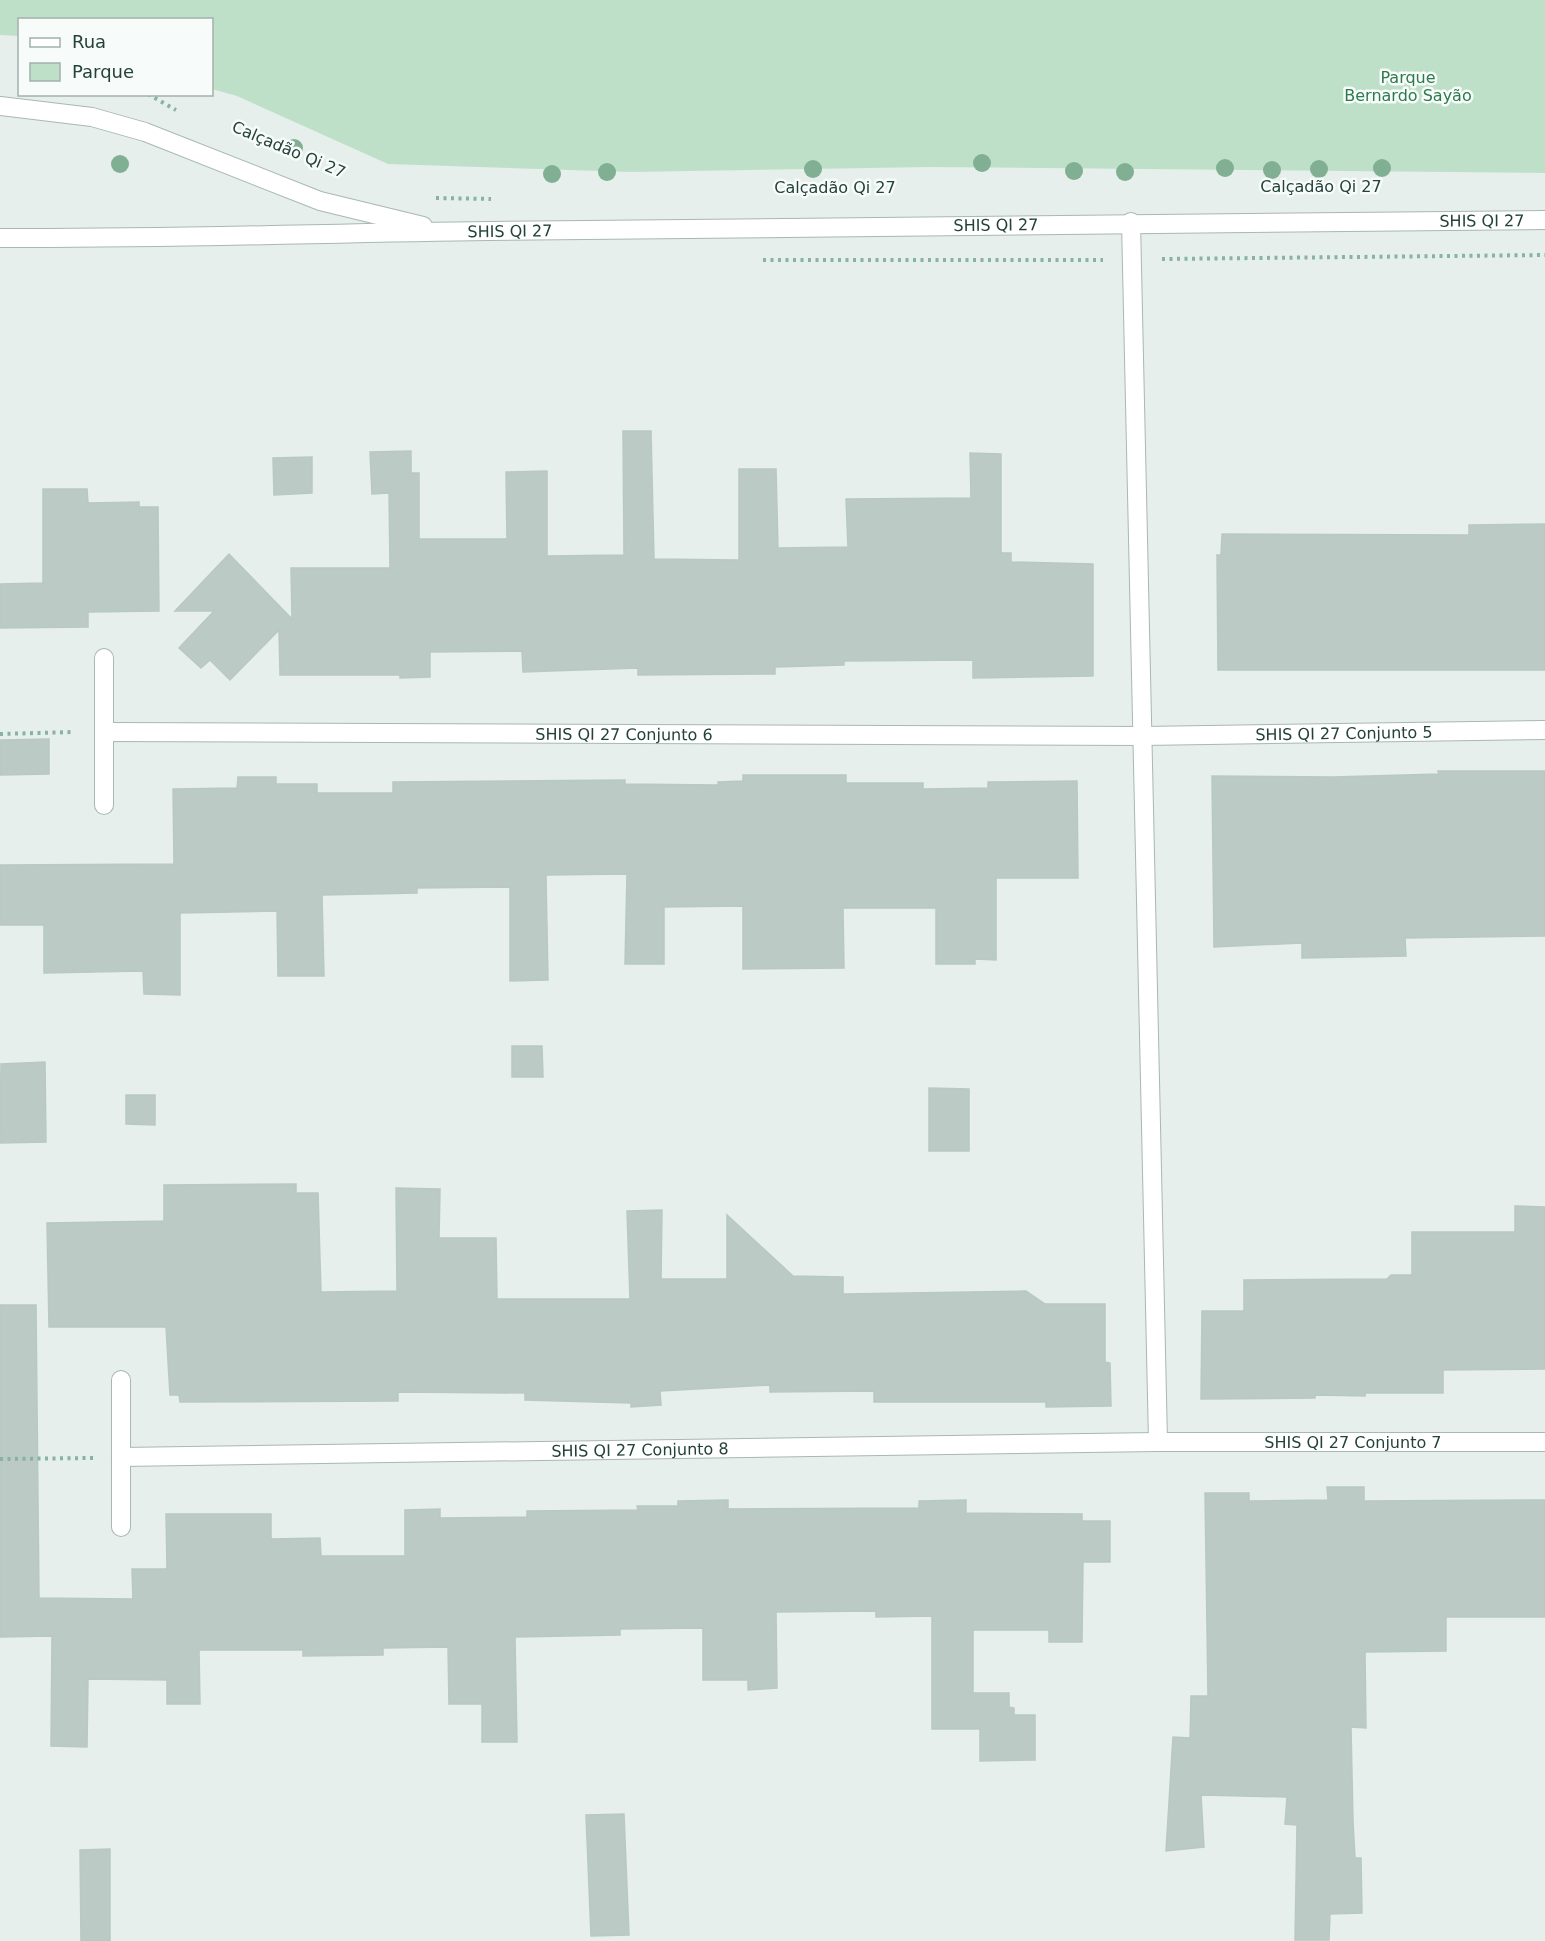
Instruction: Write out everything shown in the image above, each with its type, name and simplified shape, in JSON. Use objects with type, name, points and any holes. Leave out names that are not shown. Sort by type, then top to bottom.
[{"type":"street","name":"SHIS QI 27","points":[[0,106],[92,117],[145,132],[320,201],[445,231]]},
{"type":"street","name":"SHIS QI 27","points":[[0,238],[285,237],[445,231],[1131,222],[1545,220]]},
{"type":"street","points":[[1131,222],[1158,1442]]},
{"type":"street","points":[[104,658],[104,805]]},
{"type":"street","name":"SHIS QI 27 Conjunto 5","points":[[1143,736],[1545,730]]},
{"type":"street","name":"SHIS QI 27 Conjunto 6","points":[[105,732],[1143,736]]},
{"type":"street","points":[[121,1380],[121,1527]]},
{"type":"street","name":"SHIS QI 27 Conjunto 7","points":[[1158,1442],[1545,1442]]},
{"type":"street","name":"SHIS QI 27 Conjunto 8","points":[[121,1457],[1158,1442]]},
{"type":"path","points":[[152,96],[178,111]]},
{"type":"path","points":[[425,198],[496,199]]},
{"type":"path","points":[[1156,259],[1545,255]]},
{"type":"path","points":[[0,734],[105,732]]},
{"type":"path","points":[[0,1459],[121,1457]]},
{"type":"green space","name":"Parque Bernardo Sayão","points":[[0,0],[1545,0],[1545,173],[929,167],[631,172],[388,164],[237,96],[213,89],[213,18],[18,18],[18,36],[0,35]]},
{"type":"building","points":[[623,431],[651,431],[654,559],[739,560],[739,469],[776,469],[778,548],[848,547],[846,499],[971,498],[970,453],[1001,454],[1001,553],[1011,553],[1011,562],[1093,564],[1093,676],[973,678],[973,660],[844,661],[844,665],[775,667],[775,674],[638,675],[638,668],[523,672],[522,651],[430,652],[430,677],[280,675],[279,630],[230,680],[210,660],[201,668],[179,648],[214,611],[175,611],[229,554],[292,619],[291,568],[390,568],[389,493],[372,494],[370,452],[411,451],[411,473],[419,473],[419,539],[507,539],[506,472],[547,471],[547,556],[624,555]]},
{"type":"building","points":[[312,457],[312,493],[274,495],[273,458]]},
{"type":"building","points":[[43,489],[87,489],[88,503],[139,502],[139,507],[158,507],[159,611],[88,612],[88,627],[0,628],[0,584],[43,583]]},
{"type":"building","points":[[1545,524],[1545,670],[1218,670],[1217,555],[1221,555],[1222,534],[1469,535],[1469,525]]},
{"type":"building","points":[[49,739],[49,774],[0,775],[0,740]]},
{"type":"building","points":[[1438,771],[1545,771],[1545,936],[1405,938],[1406,956],[1302,958],[1302,943],[1214,947],[1212,776],[1333,777],[1439,774]]},
{"type":"building","points":[[743,775],[846,775],[846,783],[923,783],[923,789],[988,788],[988,782],[1077,781],[1078,878],[996,878],[996,960],[975,959],[975,964],[936,964],[936,908],[843,908],[844,968],[743,969],[743,906],[664,907],[664,964],[625,964],[627,874],[546,875],[548,980],[510,981],[510,887],[417,888],[417,893],[322,895],[324,976],[278,976],[277,911],[180,913],[180,995],[144,994],[143,971],[44,973],[44,925],[0,925],[0,865],[174,864],[173,789],[237,788],[238,777],[276,777],[276,784],[317,784],[317,793],[393,793],[393,782],[625,780],[625,784],[718,785],[718,782],[743,781]]},
{"type":"building","points":[[512,1046],[542,1046],[543,1077],[512,1077]]},
{"type":"building","points":[[45,1062],[46,1142],[0,1143],[1,1064]]},
{"type":"building","points":[[929,1088],[969,1089],[969,1151],[929,1151]]},
{"type":"building","points":[[126,1095],[155,1095],[155,1125],[126,1124]]},
{"type":"building","points":[[296,1184],[296,1193],[318,1193],[321,1292],[397,1291],[396,1188],[440,1189],[439,1238],[496,1238],[497,1299],[630,1299],[627,1211],[662,1210],[661,1279],[727,1279],[727,1215],[793,1276],[843,1277],[843,1294],[1026,1291],[1045,1304],[1105,1304],[1105,1362],[1110,1363],[1111,1406],[1046,1407],[1046,1402],[874,1402],[874,1391],[770,1392],[770,1385],[660,1391],[661,1405],[631,1407],[631,1403],[525,1400],[525,1393],[398,1392],[398,1401],[180,1402],[179,1395],[170,1395],[166,1327],[49,1327],[47,1223],[164,1221],[164,1185]]},
{"type":"building","points":[[1515,1206],[1545,1207],[1545,1369],[1443,1370],[1443,1393],[1365,1393],[1365,1396],[1315,1395],[1315,1398],[1201,1399],[1202,1311],[1244,1311],[1244,1280],[1387,1279],[1391,1275],[1412,1275],[1412,1232],[1515,1232]]},
{"type":"building","points":[[0,1305],[36,1305],[39,1598],[133,1599],[132,1569],[167,1569],[166,1514],[271,1514],[271,1539],[320,1538],[321,1556],[405,1556],[405,1510],[440,1509],[440,1518],[527,1517],[527,1511],[638,1510],[637,1506],[678,1506],[678,1501],[728,1500],[728,1509],[919,1508],[919,1501],[966,1500],[966,1513],[1082,1514],[1082,1521],[1110,1521],[1110,1562],[1083,1562],[1082,1642],[1049,1642],[1049,1630],[973,1630],[973,1693],[1009,1693],[1009,1707],[1014,1708],[1014,1715],[1035,1715],[1035,1760],[980,1761],[980,1729],[932,1729],[932,1616],[876,1617],[876,1611],[776,1612],[777,1688],[748,1690],[748,1680],[703,1680],[703,1628],[620,1629],[620,1635],[515,1637],[517,1742],[482,1742],[482,1704],[449,1704],[448,1647],[383,1648],[383,1655],[303,1656],[303,1650],[199,1650],[200,1704],[167,1704],[167,1680],[88,1679],[87,1747],[51,1746],[52,1636],[0,1637]]},
{"type":"building","points":[[1327,1487],[1364,1487],[1364,1501],[1545,1500],[1545,1617],[1446,1617],[1446,1651],[1365,1652],[1366,1728],[1351,1727],[1355,1858],[1361,1858],[1362,1913],[1330,1914],[1329,1940],[1295,1940],[1297,1825],[1285,1824],[1287,1797],[1201,1795],[1204,1847],[1166,1851],[1173,1737],[1190,1738],[1191,1696],[1208,1696],[1205,1493],[1249,1493],[1249,1501],[1328,1500]]},
{"type":"building","points":[[624,1814],[629,1935],[591,1936],[586,1815]]},
{"type":"building","points":[[110,1849],[110,1941],[81,1941],[80,1850]]}]
